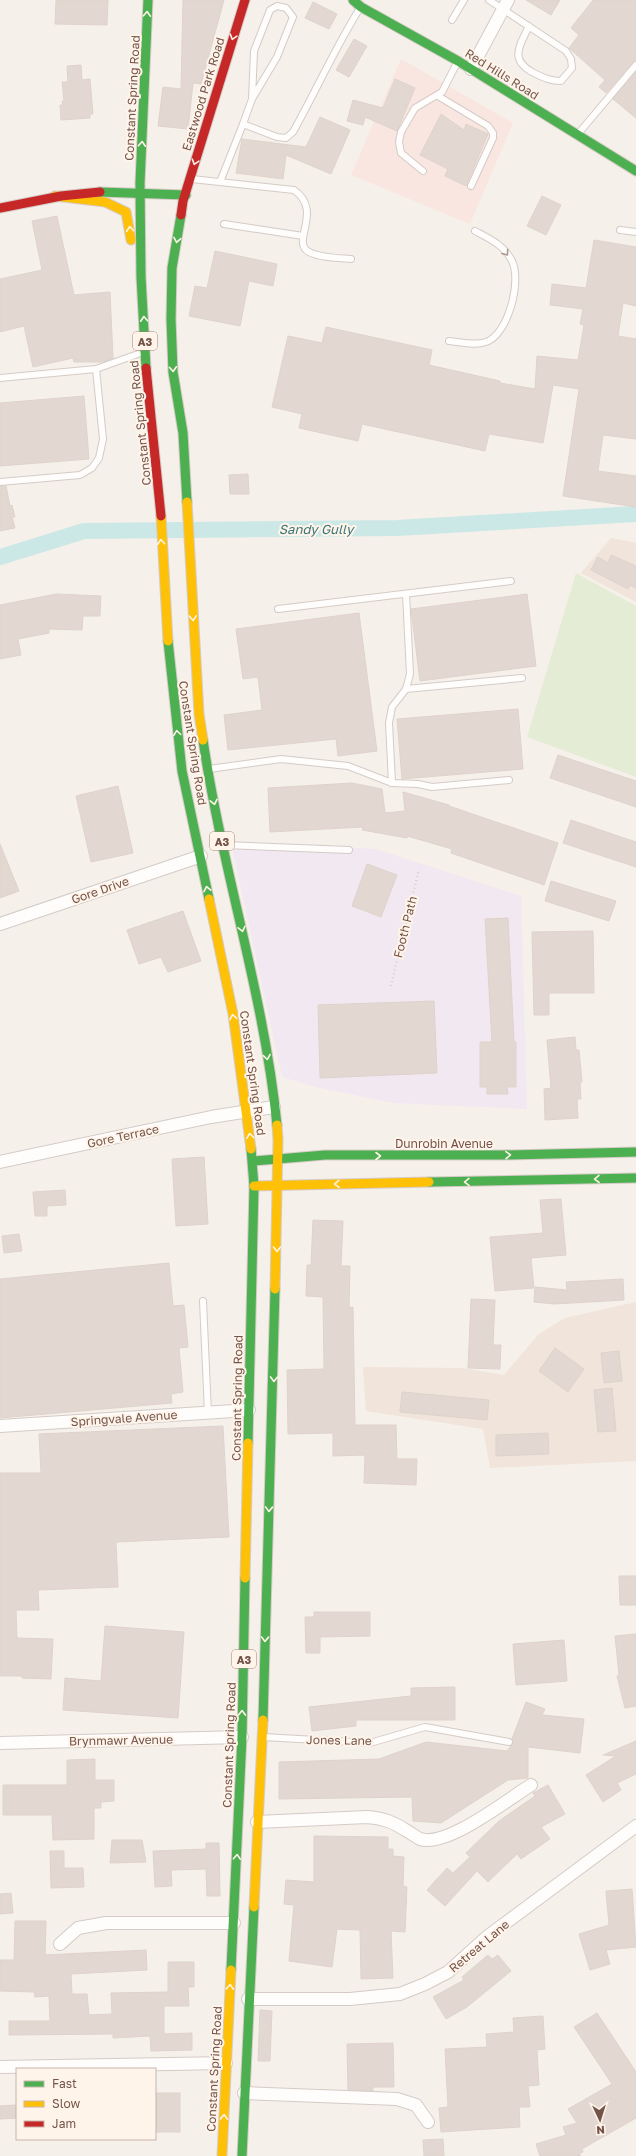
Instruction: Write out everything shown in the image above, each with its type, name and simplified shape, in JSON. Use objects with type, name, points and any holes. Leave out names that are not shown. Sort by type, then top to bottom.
[{"type":"main road","name":"Constant Spring Road","points":[[148,0],[140,192],[141,277],[147,384],[160,497],[164,581],[174,714],[182,772],[201,856],[233,1014],[253,1161],[254,1186],[242,1737],[222,2156]]},
{"type":"main road","name":"Eastwood Park Road","points":[[186,195],[244,0]]},
{"type":"main road","name":"Red Hills Road","points":[[354,0],[361,7],[458,61],[636,171]]},
{"type":"main road","points":[[0,208],[55,196],[83,193],[140,192],[186,195]]},
{"type":"main road","name":"Constant Spring Road","points":[[186,195],[172,268],[171,319],[173,372],[183,433],[199,714],[207,769],[256,989],[274,1107],[278,1160],[262,1737],[248,1999],[242,2156]]},
{"type":"main road","points":[[55,196],[105,202],[126,212],[130,233],[135,328],[138,354],[146,362]]},
{"type":"main road","name":"Dunrobin Avenue","points":[[253,1161],[325,1155],[496,1155],[636,1152]]},
{"type":"main road","points":[[254,1186],[636,1178]]},
{"type":"street","points":[[471,70],[506,5]]},
{"type":"street","name":"Gore Drive","points":[[0,924],[201,856]]},
{"type":"street","name":"Gore Terrace","points":[[0,1162],[211,1117],[274,1107]]},
{"type":"street","name":"Springvale Avenue","points":[[0,1426],[249,1410]]},
{"type":"street","name":"Brynmawr Avenue","points":[[0,1743],[242,1737]]},
{"type":"street","points":[[257,1822],[367,1817],[382,1818],[393,1822],[420,1839],[437,1839],[462,1829],[531,1785]]},
{"type":"street","name":"Retreat Lane","points":[[248,1999],[350,1999],[400,1994],[425,1984],[448,1972],[488,1936],[636,1826]]},
{"type":"street","points":[[60,1944],[78,1928],[106,1923],[234,1923]]},
{"type":"street","points":[[0,2067],[226,2063]]},
{"type":"street","points":[[244,2093],[397,2099],[416,2105],[428,2122]]},
{"type":"lane","points":[[452,20],[464,0]]},
{"type":"lane","points":[[490,0],[506,5],[529,26],[566,51],[572,68],[561,81],[545,79],[524,68],[519,62],[519,48],[529,26]]},
{"type":"lane","points":[[220,182],[252,98],[277,57],[293,16],[286,8],[277,6],[270,10],[254,51],[252,98]]},
{"type":"lane","points":[[243,124],[277,137],[286,138],[293,132],[320,85],[343,36],[361,7]]},
{"type":"lane","points":[[423,171],[401,153],[398,142],[405,123],[415,108],[438,96],[458,61]]},
{"type":"lane","points":[[577,135],[636,65]]},
{"type":"lane","points":[[438,96],[488,126],[493,133],[493,138],[471,186]]},
{"type":"lane","points":[[190,178],[294,190],[302,196],[307,205],[307,221],[303,236],[303,246],[308,252],[318,255],[351,259]]},
{"type":"lane","points":[[224,224],[303,236]]},
{"type":"lane","points":[[620,230],[636,232]]},
{"type":"lane","points":[[449,340],[478,344],[488,342],[502,326],[516,291],[516,276],[513,262],[507,252],[499,244],[475,231]]},
{"type":"lane","points":[[0,378],[96,368],[138,354]]},
{"type":"lane","points":[[0,482],[80,475],[92,468],[99,458],[102,439],[96,368]]},
{"type":"lane","points":[[278,609],[511,581]]},
{"type":"lane","points":[[392,783],[389,723],[392,708],[406,689],[410,674],[406,594]]},
{"type":"lane","points":[[406,689],[522,678]]},
{"type":"lane","points":[[207,769],[281,760],[348,766],[392,783],[418,784],[432,787],[509,780]]},
{"type":"lane","points":[[223,845],[349,850]]},
{"type":"lane","points":[[202,1301],[208,1413]]},
{"type":"lane","name":"Jones Lane","points":[[262,1737],[370,1743],[425,1727],[510,1742]]},
{"type":"path","name":"Footh Path","points":[[391,986],[419,869]]},
{"type":"shaded area","points":[[401,59],[513,123],[470,224],[351,175]]},
{"type":"shaded area","points":[[611,538],[636,543],[636,602],[581,573]]},
{"type":"shaded area","points":[[231,842],[376,849],[521,896],[527,1109],[393,1103],[316,1087],[282,1077]]},
{"type":"shaded area","points":[[636,1302],[636,1461],[490,1468],[483,1429],[366,1411],[363,1367],[462,1368],[504,1375],[539,1334],[565,1318]]},
{"type":"green space","points":[[576,573],[636,606],[636,777],[527,737]]},
{"type":"building","points":[[56,0],[108,0],[107,25],[55,24]]},
{"type":"building","points":[[183,0],[224,0],[201,84],[193,83],[188,129],[158,126],[163,87],[181,89]]},
{"type":"building","points":[[526,0],[560,0],[551,15]]},
{"type":"building","points":[[593,0],[636,0],[636,61],[633,62],[606,93],[599,87],[605,80],[569,48],[579,35],[571,28]]},
{"type":"building","points":[[313,2],[337,14],[329,29],[305,18]]},
{"type":"building","points":[[354,39],[367,46],[349,77],[336,70]]},
{"type":"building","points":[[81,65],[82,80],[90,79],[93,114],[90,114],[90,118],[61,120],[60,105],[63,105],[62,101],[64,101],[62,82],[68,82],[67,66]]},
{"type":"building","points":[[636,72],[636,118],[613,99]]},
{"type":"building","points":[[395,79],[415,88],[397,131],[365,117],[363,125],[347,121],[353,100],[383,108]]},
{"type":"building","points":[[441,114],[464,130],[466,124],[488,134],[466,186],[445,176],[448,169],[420,155]]},
{"type":"building","points":[[320,117],[350,130],[331,174],[286,155],[283,179],[236,173],[242,139],[306,147]]},
{"type":"building","points":[[542,196],[561,205],[546,235],[527,226]]},
{"type":"building","points":[[57,216],[74,295],[110,292],[113,358],[103,362],[74,362],[73,358],[33,367],[24,326],[0,332],[0,279],[42,270],[32,221]]},
{"type":"building","points":[[594,240],[636,247],[636,306],[623,303],[618,336],[636,339],[636,439],[603,435],[598,471],[636,476],[636,507],[563,496],[579,389],[553,385],[543,443],[489,434],[485,451],[362,424],[358,441],[299,428],[302,414],[272,407],[288,336],[322,343],[326,327],[432,350],[429,365],[500,381],[500,383],[535,389],[537,356],[578,360],[584,325],[580,324],[583,309],[550,305],[552,284],[586,288]]},
{"type":"building","points":[[215,251],[277,264],[273,286],[249,281],[240,326],[189,316],[195,286],[207,288]]},
{"type":"building","points":[[84,396],[89,459],[0,466],[0,403]]},
{"type":"building","points":[[248,474],[249,494],[230,494],[229,475]]},
{"type":"building","points":[[0,486],[6,486],[10,506],[12,505],[15,517],[12,517],[15,528],[0,531]]},
{"type":"building","points":[[611,555],[636,566],[636,588],[630,585],[628,589],[591,570],[598,557],[608,563]]},
{"type":"building","points":[[56,594],[101,596],[100,616],[83,616],[82,630],[49,629],[49,633],[18,639],[21,655],[0,659],[0,605]]},
{"type":"building","points":[[527,594],[536,666],[420,681],[411,609]]},
{"type":"building","points":[[359,613],[377,751],[338,756],[336,739],[228,750],[224,715],[262,710],[258,677],[243,679],[236,629]]},
{"type":"building","points":[[518,709],[523,769],[402,779],[397,719]]},
{"type":"building","points":[[558,755],[636,781],[636,807],[550,778]]},
{"type":"building","points":[[352,783],[382,789],[385,813],[405,811],[403,792],[449,805],[558,843],[544,885],[451,853],[452,849],[407,836],[407,838],[362,830],[363,827],[270,832],[268,788]]},
{"type":"building","points":[[118,786],[133,853],[91,862],[76,796]]},
{"type":"building","points":[[571,820],[636,842],[636,867],[563,843]]},
{"type":"building","points":[[0,844],[19,891],[0,898]]},
{"type":"building","points":[[367,864],[397,875],[381,917],[352,906]]},
{"type":"building","points":[[551,881],[616,901],[609,921],[545,901]]},
{"type":"building","points":[[183,911],[201,961],[168,972],[161,957],[139,964],[127,930]]},
{"type":"building","points":[[508,918],[514,1042],[516,1042],[516,1087],[507,1087],[508,1094],[487,1094],[487,1087],[480,1087],[480,1042],[492,1042],[485,919]]},
{"type":"building","points":[[593,931],[594,993],[549,993],[549,1015],[534,1015],[532,932]]},
{"type":"building","points":[[434,1001],[437,1073],[320,1078],[318,1005]]},
{"type":"building","points":[[575,1037],[576,1050],[579,1050],[582,1082],[580,1082],[581,1099],[577,1099],[578,1118],[545,1120],[544,1089],[551,1088],[547,1040]]},
{"type":"building","points":[[204,1157],[208,1224],[176,1226],[172,1159]]},
{"type":"building","points":[[65,1190],[66,1205],[47,1206],[47,1216],[35,1216],[33,1192]]},
{"type":"building","points":[[561,1199],[566,1255],[531,1258],[534,1288],[495,1291],[490,1237],[543,1233],[540,1200]]},
{"type":"building","points":[[313,1220],[343,1221],[341,1266],[350,1266],[349,1308],[353,1307],[355,1425],[396,1425],[397,1459],[417,1459],[416,1485],[364,1483],[365,1455],[333,1456],[333,1433],[288,1434],[287,1370],[324,1369],[323,1297],[306,1296],[307,1265],[311,1265]]},
{"type":"building","points":[[19,1234],[22,1251],[4,1253],[2,1236]]},
{"type":"building","points":[[169,1263],[173,1306],[184,1305],[188,1347],[179,1348],[183,1392],[171,1394],[172,1403],[0,1418],[0,1279]]},
{"type":"building","points":[[623,1279],[624,1300],[554,1304],[534,1302],[535,1287],[567,1290],[566,1282]]},
{"type":"building","points":[[471,1299],[495,1300],[493,1345],[501,1345],[500,1369],[468,1368]]},
{"type":"building","points":[[555,1348],[584,1369],[568,1392],[539,1371]]},
{"type":"building","points":[[619,1351],[622,1381],[604,1383],[601,1353]]},
{"type":"building","points":[[612,1388],[616,1431],[598,1432],[594,1390]]},
{"type":"building","points":[[402,1392],[489,1400],[487,1420],[400,1412]]},
{"type":"building","points":[[223,1426],[229,1537],[116,1542],[118,1587],[38,1590],[39,1610],[16,1610],[17,1638],[53,1639],[51,1679],[22,1678],[22,1676],[0,1676],[0,1473],[41,1473],[39,1434]]},
{"type":"building","points":[[548,1433],[549,1454],[496,1456],[496,1435]]},
{"type":"building","points":[[619,1576],[636,1576],[636,1605],[620,1605]]},
{"type":"building","points":[[314,1612],[370,1612],[370,1636],[320,1637],[320,1653],[306,1653],[305,1617],[314,1617]]},
{"type":"building","points":[[105,1626],[184,1632],[178,1718],[63,1710],[65,1678],[101,1681]]},
{"type":"building","points":[[636,1634],[636,1706],[625,1708],[617,1676],[619,1675],[615,1636]]},
{"type":"building","points":[[564,1640],[567,1681],[516,1685],[513,1644]]},
{"type":"building","points":[[455,1687],[455,1720],[356,1720],[356,1726],[312,1731],[309,1707],[411,1696],[411,1688]]},
{"type":"building","points":[[526,1702],[545,1709],[542,1715],[584,1719],[580,1753],[528,1747],[528,1778],[508,1780],[441,1823],[413,1821],[412,1797],[279,1799],[279,1762],[379,1759],[426,1742],[507,1751],[513,1743],[512,1739]]},
{"type":"building","points":[[636,1741],[636,1774],[617,1783],[621,1790],[603,1802],[586,1775],[616,1756],[603,1755]]},
{"type":"building","points":[[95,1759],[95,1780],[114,1780],[114,1801],[101,1802],[101,1808],[94,1808],[94,1839],[53,1840],[52,1815],[3,1815],[3,1785],[67,1785],[67,1760]]},
{"type":"building","points":[[548,1785],[565,1814],[541,1827],[550,1839],[521,1859],[517,1854],[488,1882],[477,1871],[445,1906],[427,1890],[447,1868],[453,1873],[470,1857],[466,1853],[499,1821],[535,1796],[533,1793]]},
{"type":"building","points":[[314,1836],[388,1837],[388,1849],[393,1849],[393,1856],[404,1857],[403,1886],[407,1887],[405,1932],[391,1931],[393,1978],[361,1979],[360,1930],[337,1929],[332,1967],[289,1961],[294,1905],[284,1904],[286,1880],[314,1882]]},
{"type":"building","points":[[112,1840],[142,1840],[146,1862],[110,1863]]},
{"type":"building","points":[[206,1843],[219,1843],[220,1896],[207,1896],[206,1869],[171,1870],[172,1886],[155,1887],[153,1851],[206,1849]]},
{"type":"building","points":[[50,1851],[64,1851],[64,1868],[83,1868],[84,1887],[51,1888]]},
{"type":"building","points":[[632,1889],[636,1947],[606,1950],[610,1964],[590,1970],[579,1934],[609,1925],[606,1891]]},
{"type":"building","points":[[11,1893],[13,1913],[0,1914],[0,1894]]},
{"type":"building","points":[[15,1921],[46,1921],[45,1955],[146,1950],[147,1970],[71,1974],[72,1994],[87,1994],[89,2015],[112,2014],[111,1993],[168,1992],[168,1962],[194,1962],[194,1987],[188,1987],[189,2006],[164,2006],[164,2034],[192,2033],[192,2050],[151,2051],[150,2036],[113,2038],[113,2034],[9,2035],[9,2021],[50,2021],[49,1996],[35,1997],[34,1992],[0,1991],[0,1960],[14,1960]]},
{"type":"building","points":[[488,1955],[492,1959],[498,1955],[511,1971],[467,2007],[446,2019],[433,1997],[464,1980],[462,1977]]},
{"type":"building","points":[[260,2010],[272,2011],[270,2061],[258,2061]]},
{"type":"building","points":[[597,2013],[636,2072],[636,2118],[582,2149],[583,2152],[580,2153],[580,2156],[540,2156],[536,2144],[566,2135],[563,2127],[577,2123],[568,2109],[612,2084],[574,2027]]},
{"type":"building","points":[[543,2016],[545,2049],[537,2050],[539,2085],[528,2086],[530,2107],[519,2107],[520,2127],[441,2132],[439,2108],[448,2107],[445,2049],[487,2047],[486,2034],[514,2032],[513,2018]]},
{"type":"building","points":[[393,2043],[394,2087],[373,2087],[373,2091],[348,2090],[347,2044]]},
{"type":"building","points":[[156,2093],[180,2093],[180,2132],[156,2132]]},
{"type":"building","points":[[16,2105],[16,2118],[0,2119],[0,2106]]},
{"type":"building","points":[[443,2139],[444,2156],[424,2156],[423,2140]]},
{"type":"waterway","name":"Sandy Gully","points":[[0,557],[84,531],[397,528],[636,514]]},
{"type":"traffic: fast","points":[[146,368],[141,277],[140,183],[148,0]]},
{"type":"traffic: fast","points":[[353,0],[361,7],[458,61],[636,171]]},
{"type":"traffic: fast","points":[[100,192],[186,195]]},
{"type":"traffic: fast","points":[[181,215],[172,268],[171,319],[173,372],[183,433],[187,502]]},
{"type":"traffic: fast","points":[[168,641],[182,771],[209,899]]},
{"type":"traffic: fast","points":[[203,740],[221,837],[263,1028],[277,1125]]},
{"type":"traffic: fast","points":[[248,1443],[254,1186],[251,1149]]},
{"type":"traffic: fast","points":[[253,1161],[325,1155],[504,1155],[636,1152]]},
{"type":"traffic: fast","points":[[429,1182],[636,1178]]},
{"type":"traffic: fast","points":[[263,1720],[275,1289]]},
{"type":"traffic: fast","points":[[231,1970],[242,1737],[245,1578]]},
{"type":"traffic: fast","points":[[242,2156],[254,1907]]},
{"type":"traffic: slow","points":[[55,196],[105,202],[126,212],[131,240]]},
{"type":"traffic: slow","points":[[187,502],[199,714],[203,740]]},
{"type":"traffic: slow","points":[[161,516],[168,641]]},
{"type":"traffic: slow","points":[[209,899],[233,1014],[251,1149]]},
{"type":"traffic: slow","points":[[275,1289],[277,1125]]},
{"type":"traffic: slow","points":[[254,1186],[429,1182]]},
{"type":"traffic: slow","points":[[245,1578],[248,1443]]},
{"type":"traffic: slow","points":[[254,1907],[263,1720]]},
{"type":"traffic: slow","points":[[222,2156],[231,1970]]},
{"type":"traffic: jam","points":[[181,215],[183,201],[245,0]]},
{"type":"traffic: jam","points":[[0,208],[61,196],[100,192]]},
{"type":"traffic: jam","points":[[146,368],[161,516]]}]
